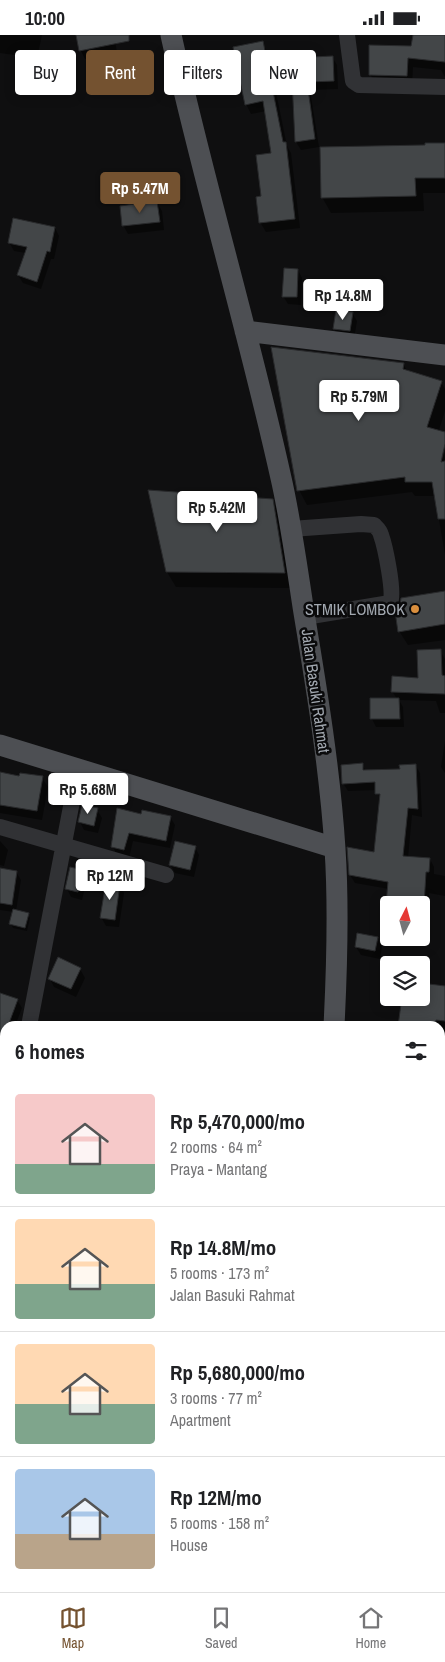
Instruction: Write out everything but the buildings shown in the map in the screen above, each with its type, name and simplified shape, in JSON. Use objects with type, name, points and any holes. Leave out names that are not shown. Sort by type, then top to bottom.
[{"type":"main road","name":"Jalan Basuki Rahmat","points":[[172,35],[197,149],[245,331],[281,479],[291,529],[320,709],[335,848],[337,962],[334,1021]]},
{"type":"main road","points":[[245,331],[445,355]]},
{"type":"main road","points":[[0,745],[335,848]]},
{"type":"street","points":[[347,35],[353,81],[359,85],[445,87]]},
{"type":"street","points":[[291,529],[352,524],[374,525],[381,535],[392,598],[390,603],[305,617]]},
{"type":"street","points":[[30,1021],[78,770]]},
{"type":"street","points":[[0,827],[166,875]]},
{"type":"place","name":"STMIK LOMBOK","points":[[415,609]]}]
